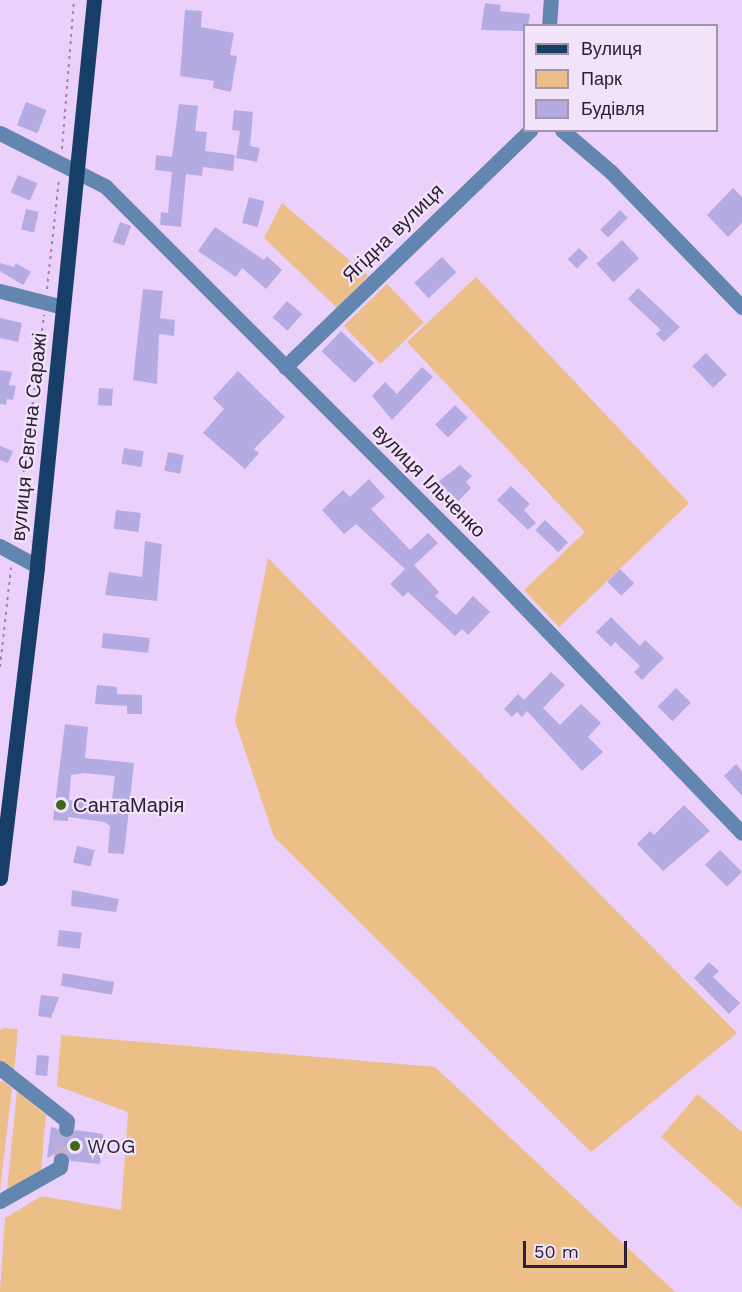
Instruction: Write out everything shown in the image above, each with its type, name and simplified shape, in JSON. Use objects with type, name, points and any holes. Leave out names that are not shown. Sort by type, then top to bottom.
[{"type":"main road","name":"вулиця Євгена Саражі","points":[[0,878],[6,784],[37,566],[94,0]]},
{"type":"street","points":[[549,24],[551,0]]},
{"type":"street","name":"Ягідна вулиця","points":[[285,367],[528,132]]},
{"type":"street","points":[[564,132],[611,172],[742,307]]},
{"type":"street","name":"вулиця Ільченко","points":[[0,133],[105,186],[742,833]]},
{"type":"street","points":[[0,291],[63,307]]},
{"type":"street","points":[[7,549],[37,566]]},
{"type":"street","points":[[0,1068],[67,1121],[66,1129]]},
{"type":"street","points":[[0,1201],[60,1167],[61,1160]]},
{"type":"path","points":[[0,667],[7,549],[46,303],[61,163],[74,0]]},
{"type":"green space","points":[[282,203],[368,276],[337,308],[264,238]]},
{"type":"green space","points":[[476,277],[689,503],[559,627],[524,590],[585,532],[407,342]]},
{"type":"green space","points":[[387,284],[424,322],[381,364],[344,326]]},
{"type":"green space","points":[[268,558],[737,1033],[591,1152],[274,837],[235,721]]},
{"type":"green space","points":[[18,1029],[14,1072],[0,1061],[0,1030]]},
{"type":"green space","points":[[61,1035],[435,1067],[675,1292],[0,1292],[5,1218],[42,1196],[121,1210],[128,1112],[57,1086]]},
{"type":"green space","points":[[3,1081],[12,1088],[0,1191],[0,1082]]},
{"type":"green space","points":[[17,1091],[46,1115],[41,1172],[7,1190]]},
{"type":"green space","points":[[698,1094],[742,1132],[742,1209],[661,1137]]},
{"type":"building","points":[[485,3],[501,5],[500,11],[530,14],[528,24],[523,24],[523,31],[481,30]]},
{"type":"building","points":[[185,10],[202,11],[201,27],[234,33],[230,55],[237,56],[231,92],[213,88],[214,81],[180,76]]},
{"type":"building","points":[[26,102],[47,110],[38,133],[17,125]]},
{"type":"building","points":[[179,104],[198,106],[195,131],[207,132],[205,151],[235,155],[233,171],[203,167],[202,176],[186,174],[181,227],[160,225],[161,212],[168,213],[172,172],[155,170],[156,155],[172,157]]},
{"type":"building","points":[[234,110],[253,112],[250,146],[260,148],[257,162],[236,158],[240,131],[232,130]]},
{"type":"building","points":[[18,175],[37,183],[30,201],[11,192]]},
{"type":"building","points":[[733,188],[742,197],[742,223],[728,237],[707,215]]},
{"type":"building","points":[[249,197],[264,201],[257,227],[242,223]]},
{"type":"building","points":[[26,209],[39,212],[34,232],[21,229]]},
{"type":"building","points":[[620,210],[628,218],[608,238],[600,230]]},
{"type":"building","points":[[120,222],[131,226],[124,246],[113,242]]},
{"type":"building","points":[[215,227],[264,260],[267,256],[282,270],[266,289],[242,268],[236,277],[198,251]]},
{"type":"building","points":[[622,240],[639,258],[613,282],[596,264]]},
{"type":"building","points":[[579,248],[588,257],[577,269],[568,259]]},
{"type":"building","points":[[442,257],[456,272],[429,298],[414,283]]},
{"type":"building","points":[[0,263],[14,267],[16,263],[31,272],[23,285],[0,271]]},
{"type":"building","points":[[638,288],[680,327],[664,342],[656,334],[661,330],[628,299]]},
{"type":"building","points":[[143,289],[163,291],[160,318],[175,320],[174,336],[159,334],[157,384],[133,380]]},
{"type":"building","points":[[287,301],[302,314],[288,331],[273,318]]},
{"type":"building","points":[[0,318],[22,323],[18,342],[0,338]]},
{"type":"building","points":[[341,331],[374,363],[355,383],[322,351]]},
{"type":"building","points":[[706,353],[727,375],[713,388],[692,366]]},
{"type":"building","points":[[422,367],[433,377],[392,420],[372,396],[385,382],[397,394]]},
{"type":"building","points":[[0,370],[12,372],[9,385],[16,386],[13,400],[7,399],[6,405],[0,404]]},
{"type":"building","points":[[238,371],[285,417],[254,449],[259,453],[245,469],[203,433],[224,409],[213,398]]},
{"type":"building","points":[[99,388],[113,389],[112,406],[98,405]]},
{"type":"building","points":[[455,405],[468,418],[448,438],[435,425]]},
{"type":"building","points":[[0,446],[13,451],[8,463],[0,460]]},
{"type":"building","points":[[124,448],[144,451],[141,467],[121,464]]},
{"type":"building","points":[[168,452],[184,455],[180,474],[164,471]]},
{"type":"building","points":[[460,465],[472,476],[466,482],[471,488],[458,501],[438,482]]},
{"type":"building","points":[[369,479],[385,497],[371,509],[410,550],[428,533],[438,543],[414,565],[439,592],[435,596],[456,615],[473,596],[490,612],[468,635],[462,629],[455,636],[408,592],[403,597],[390,584],[405,569],[356,524],[344,534],[322,510],[343,490],[350,497]]},
{"type":"building","points":[[511,486],[530,504],[524,510],[536,523],[528,530],[497,500]]},
{"type":"building","points":[[116,510],[141,513],[138,532],[114,529]]},
{"type":"building","points":[[545,520],[568,542],[558,552],[535,530]]},
{"type":"building","points":[[145,541],[162,544],[157,601],[105,595],[109,572],[142,577]]},
{"type":"building","points":[[620,569],[634,583],[621,596],[607,582]]},
{"type":"building","points":[[611,617],[640,646],[645,640],[664,658],[642,680],[634,672],[640,666],[615,642],[611,647],[596,632]]},
{"type":"building","points":[[103,633],[150,638],[148,653],[101,648]]},
{"type":"building","points":[[551,672],[565,685],[543,708],[560,725],[581,704],[601,723],[588,737],[603,752],[582,771],[527,711],[522,717],[517,712],[512,717],[504,709],[518,694],[524,700]]},
{"type":"building","points":[[97,685],[117,687],[117,694],[142,695],[142,714],[127,714],[127,706],[95,704]]},
{"type":"building","points":[[676,688],[691,703],[672,721],[658,706]]},
{"type":"building","points":[[65,724],[88,727],[85,758],[134,763],[124,854],[108,853],[110,826],[104,822],[68,817],[68,821],[53,820]],"holes":[[[84,773],[115,776],[111,807],[69,800],[71,775]]]},
{"type":"building","points":[[736,764],[742,771],[742,796],[724,776]]},
{"type":"building","points":[[684,805],[710,831],[663,871],[637,844],[650,831],[654,835]]},
{"type":"building","points":[[77,846],[95,850],[91,867],[73,863]]},
{"type":"building","points":[[720,850],[742,872],[727,887],[705,865]]},
{"type":"building","points":[[72,890],[119,899],[116,912],[71,906]]},
{"type":"building","points":[[59,930],[82,933],[80,949],[57,946]]},
{"type":"building","points":[[709,962],[719,971],[713,977],[740,1003],[729,1014],[694,978]]},
{"type":"building","points":[[63,973],[114,982],[112,995],[61,986]]},
{"type":"building","points":[[41,995],[59,997],[51,1018],[38,1016]]},
{"type":"building","points":[[37,1055],[49,1056],[47,1076],[35,1075]]},
{"type":"building","name":"WOG","points":[[51,1127],[56,1128],[64,1139],[76,1130],[103,1134],[100,1164],[71,1161],[62,1150],[47,1158]]},
{"type":"tunnel","points":[[61,1160],[66,1129]]},
{"type":"place","name":"СантаМарія","points":[[61,805]]},
{"type":"place","name":"WOG","points":[[75,1146]]}]
